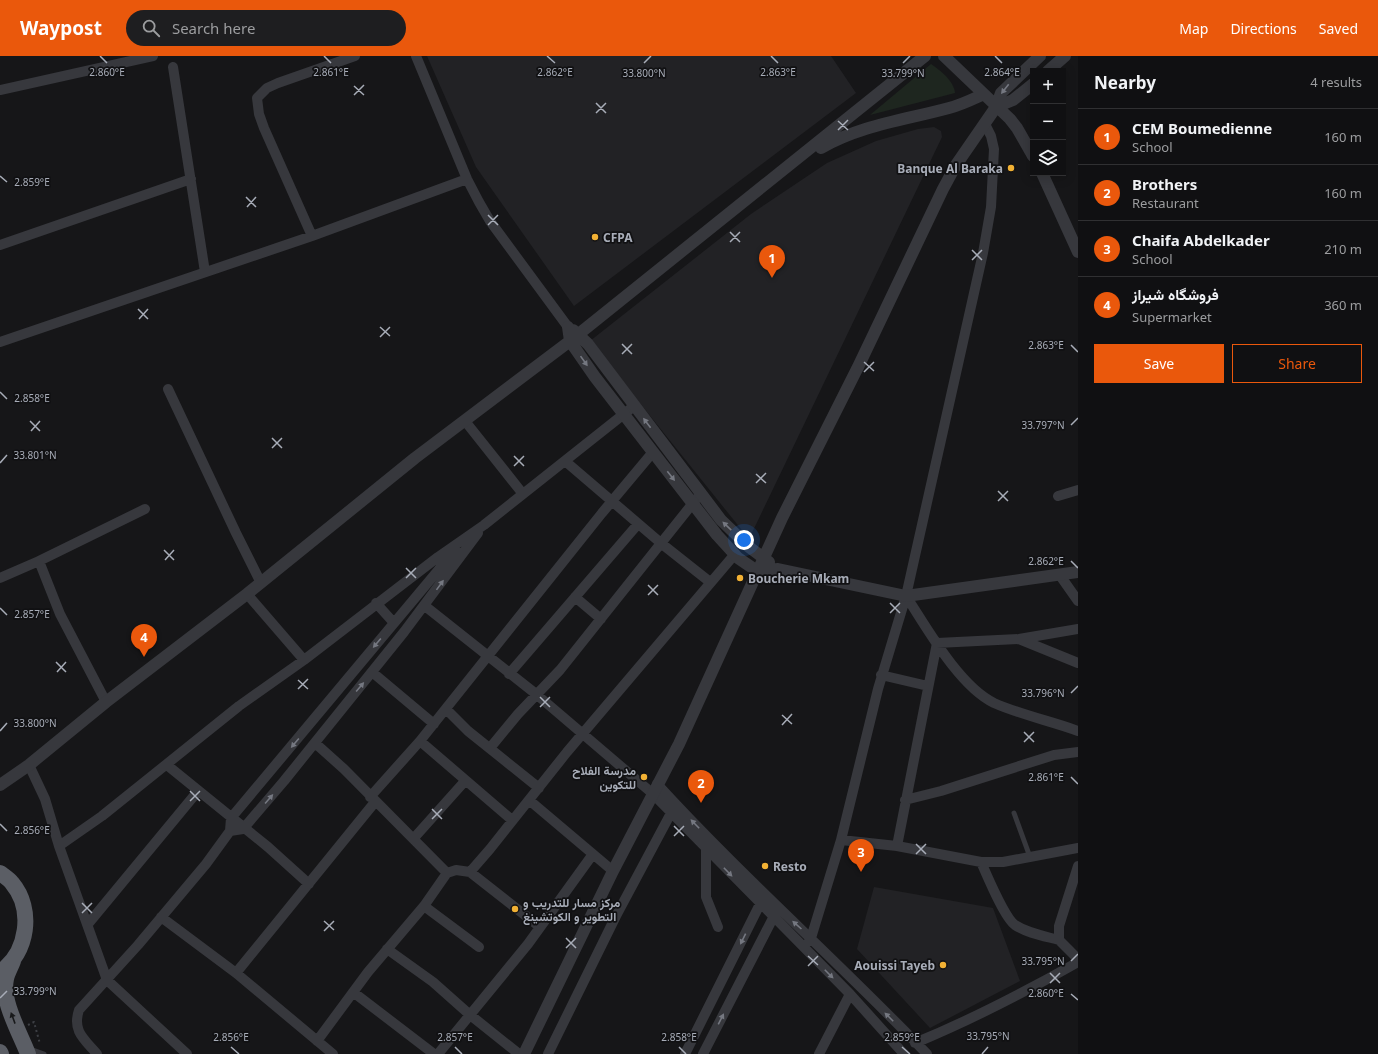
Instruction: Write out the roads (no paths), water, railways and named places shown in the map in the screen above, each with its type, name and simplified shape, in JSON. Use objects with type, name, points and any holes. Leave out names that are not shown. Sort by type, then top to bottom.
[{"type":"highway","points":[[0,873],[12,883],[22,901],[26,920],[24,941],[14,959],[6,979],[6,994],[14,1019],[35,1052]]},
{"type":"highway","points":[[0,972],[14,959]]},
{"type":"street","points":[[0,90],[153,56]]},
{"type":"street","points":[[312,236],[264,128],[259,114],[258,98],[267,88],[278,83],[355,56]]},
{"type":"street","points":[[416,56],[467,179],[490,221],[568,327],[623,414],[735,554],[757,572],[778,569],[906,596],[1078,572]]},
{"type":"street","points":[[0,785],[29,765],[106,702],[261,583],[415,458],[574,337],[924,56]]},
{"type":"street","points":[[944,56],[1017,128],[1030,151]]},
{"type":"street","points":[[524,1054],[613,871],[679,744],[764,557],[943,189],[956,166],[996,107],[1001,93],[1007,85],[1040,56]]},
{"type":"street","points":[[1052,68],[1066,56]]},
{"type":"street","points":[[174,67],[205,272]]},
{"type":"street","points":[[996,107],[1013,100],[1030,86]]},
{"type":"street","points":[[790,165],[834,140],[862,129],[951,108],[984,94]]},
{"type":"street","points":[[803,948],[811,938],[841,840],[881,675],[906,596],[987,232],[991,207],[994,149],[991,136],[985,124]]},
{"type":"street","points":[[1043,176],[1078,252]]},
{"type":"street","points":[[0,245],[191,179]]},
{"type":"street","points":[[0,342],[312,236],[467,179]]},
{"type":"street","points":[[574,337],[634,406],[721,520],[749,547],[778,569]]},
{"type":"street","points":[[168,389],[229,520],[261,583]]},
{"type":"street","points":[[59,846],[102,816],[239,706],[304,660],[376,603],[484,525],[634,406]]},
{"type":"street","points":[[465,421],[523,494]]},
{"type":"street","points":[[236,973],[309,884],[372,799],[653,452]]},
{"type":"street","points":[[565,461],[638,524],[710,582]]},
{"type":"street","points":[[1058,496],[1078,490]]},
{"type":"street","points":[[490,748],[536,694],[560,670],[694,504],[701,493]]},
{"type":"street","points":[[0,578],[145,509]]},
{"type":"street","points":[[509,674],[638,524]]},
{"type":"street","points":[[230,831],[243,829],[425,606],[484,525]]},
{"type":"street","points":[[98,1054],[78,1032],[76,1021],[79,1010],[107,980],[206,864],[230,831],[231,818],[466,538]]},
{"type":"street","points":[[470,872],[583,734],[735,554]]},
{"type":"street","points":[[39,560],[60,614],[106,702]]},
{"type":"street","points":[[1059,574],[1078,601]]},
{"type":"street","points":[[247,594],[304,660]]},
{"type":"street","points":[[906,596],[937,643],[970,686],[980,694],[1008,708],[1078,732]]},
{"type":"street","points":[[575,597],[601,619]]},
{"type":"street","points":[[376,603],[394,623]]},
{"type":"street","points":[[425,606],[536,694],[583,734],[655,788],[708,844],[773,918],[850,994],[904,1054]]},
{"type":"street","points":[[937,643],[1019,639],[1078,629]]},
{"type":"street","points":[[1019,639],[1078,663]]},
{"type":"street","points":[[897,846],[937,643]]},
{"type":"street","points":[[372,672],[434,724]]},
{"type":"street","points":[[881,675],[928,686]]},
{"type":"street","points":[[331,700],[342,709]]},
{"type":"street","points":[[446,709],[468,730],[538,788]]},
{"type":"street","points":[[420,741],[512,820]]},
{"type":"street","points":[[314,743],[344,769],[372,799],[414,838],[447,873]]},
{"type":"street","points":[[905,800],[941,791],[1054,755],[1078,752]]},
{"type":"street","points":[[29,765],[45,799],[59,846],[107,980],[187,1054]]},
{"type":"street","points":[[167,765],[243,829],[268,847],[309,884]]},
{"type":"street","points":[[414,838],[466,781]]},
{"type":"street","points":[[655,788],[671,813],[708,844],[811,938],[927,1054]]},
{"type":"street","points":[[88,924],[198,791]]},
{"type":"street","points":[[528,800],[613,871]]},
{"type":"street","points":[[552,1053],[620,909],[671,813]]},
{"type":"street","points":[[841,840],[897,846],[980,862],[1003,862],[1078,848]]},
{"type":"street","points":[[708,844],[706,897],[718,928]]},
{"type":"street","points":[[438,1054],[540,927],[575,881],[593,854]]},
{"type":"street","points":[[980,862],[1000,903],[1013,924],[1031,932],[1059,940],[1078,958]]},
{"type":"street","points":[[1059,940],[1059,926],[1078,866]]},
{"type":"street","points":[[317,1041],[387,949],[424,906],[447,873],[456,870],[470,872],[540,927]]},
{"type":"street","points":[[685,1054],[760,904]]},
{"type":"street","points":[[424,906],[479,947]]},
{"type":"street","points":[[161,917],[236,973],[333,1054]]},
{"type":"street","points":[[703,1054],[773,918]]},
{"type":"street","points":[[387,949],[433,982],[518,1054]]},
{"type":"street","points":[[915,1043],[961,1024],[1034,988],[1078,962]]},
{"type":"street","points":[[353,992],[434,1054]]},
{"type":"street","points":[[819,1054],[850,994]]},
{"type":"lane","points":[[1014,813],[1030,857]]},
{"type":"place","name":"Banque Al Baraka","points":[[1011,168]]},
{"type":"place","name":"CFPA","points":[[595,237]]},
{"type":"place","name":"CEM Boumedienne","points":[[772,278]]},
{"type":"place","name":"Boucherie Mkam","points":[[740,578]]},
{"type":"place","name":"فروشگاه شيراز","points":[[144,657]]},
{"type":"place","name":"مدرسة الفلاح للتكوين","points":[[644,777]]},
{"type":"place","name":"Brothers","points":[[701,803]]},
{"type":"place","name":"Resto","points":[[765,866]]},
{"type":"place","name":"Chaifa Abdelkader","points":[[861,872]]},
{"type":"place","name":"مركز مسار للتدريب و التطوير و الكوتشينغ","points":[[515,909]]},
{"type":"place","name":"Aouissi Tayeb","points":[[943,965]]}]
